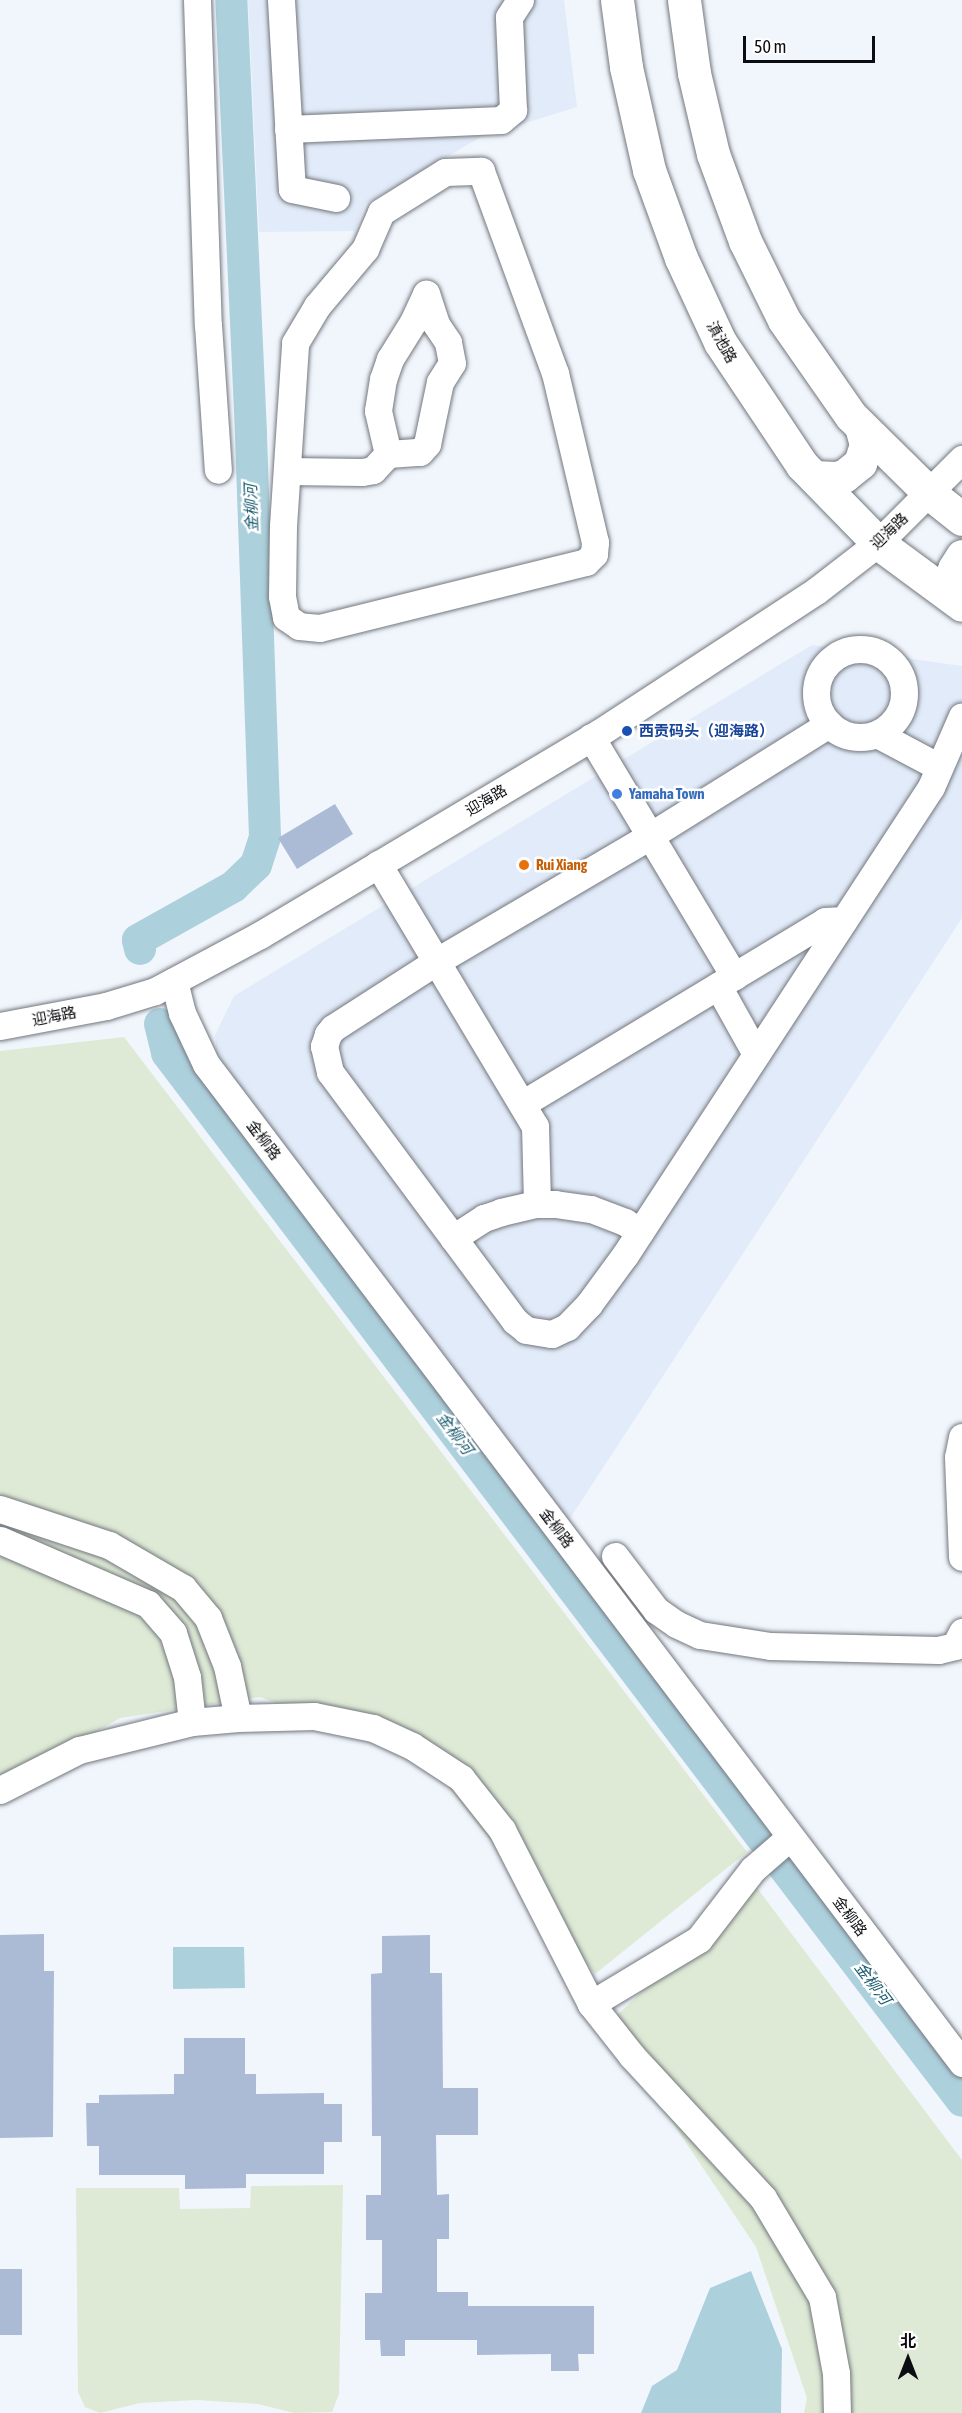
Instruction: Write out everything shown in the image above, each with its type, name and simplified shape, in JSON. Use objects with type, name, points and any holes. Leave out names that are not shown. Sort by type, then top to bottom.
[{"type":"main road","points":[[684,0],[694,73],[713,154],[745,241],[784,320],[850,416],[928,492],[962,519]]},
{"type":"main road","name":"滇池路","points":[[617,2],[626,67],[649,170],[681,258],[720,342],[802,465],[878,543],[962,605]]},
{"type":"main road","points":[[814,477],[844,476],[860,464],[866,445],[861,426]]},
{"type":"main road","points":[[962,556],[954,569],[952,579],[962,605]]},
{"type":"street","points":[[196,0],[208,325],[218,470]]},
{"type":"street","points":[[281,0],[292,189],[336,198]]},
{"type":"street","points":[[288,129],[501,120],[513,111],[509,17],[520,0]]},
{"type":"street","points":[[481,171],[555,373],[595,542],[594,554],[586,562],[320,628],[299,626],[286,617],[282,596],[287,471],[295,343],[317,306],[365,249],[381,212],[445,172],[481,171]]},
{"type":"street","points":[[287,471],[362,472],[373,470],[388,454],[420,452],[428,444],[440,382],[452,363],[448,342],[436,324],[426,294],[413,322],[390,359],[382,379],[378,411],[388,454]]},
{"type":"street","name":"迎海路","points":[[0,1026],[106,1006],[155,991],[251,940],[591,737],[816,591],[878,543],[962,459]]},
{"type":"street","points":[[864,650],[884,656],[903,681],[904,692],[900,712],[886,728],[877,734],[856,737],[846,735],[829,724],[818,705],[817,684],[826,665],[843,653],[864,650]]},
{"type":"street","points":[[829,724],[650,836],[436,961],[333,1028],[326,1040],[325,1058],[330,1072],[515,1321],[526,1330],[543,1335],[560,1332],[574,1322],[640,1232],[931,787],[962,716]]},
{"type":"street","points":[[877,734],[939,767]]},
{"type":"street","points":[[591,737],[650,836],[726,981],[756,1054]]},
{"type":"street","points":[[378,864],[535,1126],[537,1204]]},
{"type":"street","points":[[522,1104],[825,921],[844,920]]},
{"type":"street","name":"金柳路","points":[[174,981],[182,1012],[206,1064],[962,2063]]},
{"type":"street","points":[[453,1238],[484,1218],[537,1204],[591,1209],[616,1218],[640,1232]]},
{"type":"street","points":[[962,1437],[958,1457],[962,1557]]},
{"type":"street","points":[[0,1509],[109,1545],[183,1588],[208,1618],[227,1666],[238,1718]]},
{"type":"street","points":[[0,1540],[148,1604],[173,1633],[187,1677],[192,1722]]},
{"type":"street","points":[[615,1556],[656,1610],[676,1624],[700,1635],[770,1646],[938,1650],[955,1646],[962,1632]]},
{"type":"street","points":[[187,1677],[204,1685],[215,1683],[227,1666]]},
{"type":"street","points":[[0,1790],[79,1750],[192,1722],[314,1716],[373,1728],[412,1746],[461,1778],[502,1830],[591,2004],[632,2056],[763,2198],[822,2296],[836,2373],[837,2413]]},
{"type":"street","points":[[591,2004],[699,1940],[753,1869],[790,1837]]},
{"type":"shaded area","points":[[248,0],[564,0],[577,107],[481,137],[365,204],[355,231],[259,232]]},
{"type":"shaded area","points":[[812,645],[962,666],[962,918],[567,1523],[217,1067],[215,1035],[234,996]]},
{"type":"green space","points":[[124,1037],[747,1852],[595,1974],[425,1757],[260,1697],[120,1718],[0,1788],[0,1051]]},
{"type":"green space","points":[[754,1884],[962,2160],[962,2413],[804,2413],[807,2398],[756,2247],[607,2025]]},
{"type":"green space","points":[[343,2185],[339,2394],[332,2412],[294,2413],[258,2404],[197,2400],[140,2403],[100,2413],[85,2407],[78,2392],[76,2188],[179,2188],[180,2209],[250,2208],[251,2186]]},
{"type":"water","points":[[173,1947],[244,1947],[245,1988],[173,1989]]},
{"type":"water","points":[[751,2271],[782,2349],[781,2413],[641,2413],[652,2386],[677,2370],[710,2288]]},
{"type":"building","points":[[335,804],[353,834],[297,869],[278,838]]},
{"type":"building","points":[[44,1934],[44,1971],[54,1971],[53,2137],[0,2138],[0,1935]]},
{"type":"building","points":[[430,1935],[430,1973],[442,1973],[443,2088],[478,2088],[478,2135],[436,2135],[437,2195],[449,2194],[449,2239],[437,2239],[437,2292],[468,2292],[468,2306],[594,2306],[594,2354],[578,2354],[579,2371],[551,2371],[551,2354],[477,2355],[477,2340],[405,2340],[405,2356],[381,2356],[380,2340],[365,2340],[365,2293],[382,2293],[382,2240],[366,2240],[366,2195],[381,2195],[381,2136],[372,2136],[371,1974],[382,1973],[382,1936]]},
{"type":"building","points":[[184,2038],[245,2038],[245,2074],[256,2074],[256,2094],[324,2093],[324,2104],[342,2104],[342,2142],[324,2142],[324,2174],[246,2174],[246,2188],[185,2189],[185,2175],[99,2175],[99,2146],[87,2146],[86,2103],[99,2103],[99,2095],[174,2094],[174,2074],[184,2074]]},
{"type":"building","points":[[0,2269],[22,2269],[22,2335],[0,2335]]},
{"type":"waterway","name":"金柳河","points":[[140,949],[138,940],[233,887],[256,865],[265,837],[251,433],[231,0]]},
{"type":"waterway","name":"金柳河","points":[[160,1024],[167,1053],[762,1838]]},
{"type":"waterway","name":"金柳河","points":[[783,1866],[962,2101]]},
{"type":"place","name":"西贡码头（迎海路）","points":[[627,731]]},
{"type":"place","name":"Yamaha Town","points":[[617,794]]},
{"type":"place","name":"Rui Xiang","points":[[524,865]]}]
